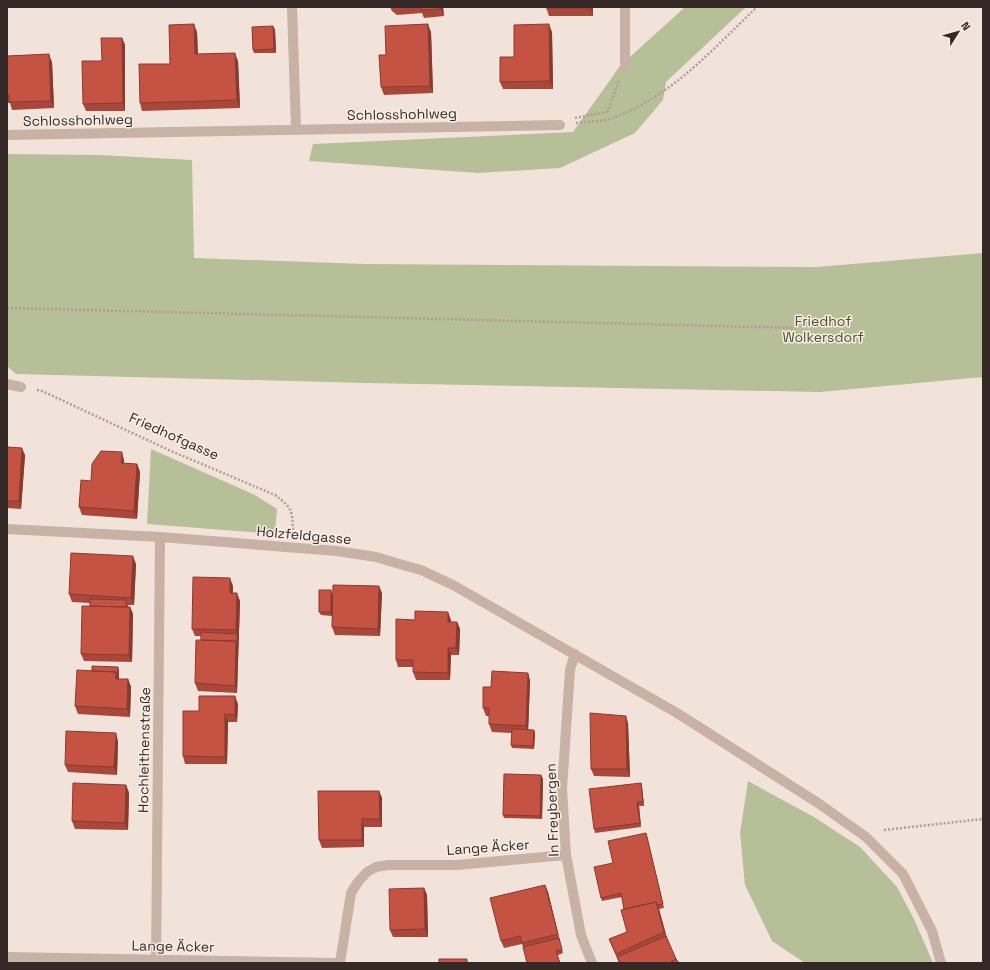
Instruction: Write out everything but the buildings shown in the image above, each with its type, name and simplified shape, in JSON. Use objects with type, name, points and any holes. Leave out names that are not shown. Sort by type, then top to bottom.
[{"type":"street","points":[[292,7],[296,129]]},
{"type":"street","points":[[625,7],[625,67]]},
{"type":"street","name":"Schlosshohlweg","points":[[7,135],[560,125]]},
{"type":"street","points":[[7,384],[21,386]]},
{"type":"street","name":"Holzfeldgasse","points":[[7,529],[160,537],[337,551],[376,557],[421,570],[453,585],[677,713],[818,803],[866,837],[903,874],[932,931],[941,963]]},
{"type":"street","name":"Hochleithenstraße","points":[[156,961],[160,537]]},
{"type":"street","name":"In Freybergen","points":[[575,654],[570,670],[562,789],[566,855],[581,935],[592,963]]},
{"type":"street","name":"Lange Äcker","points":[[7,957],[156,961],[339,963],[351,893],[367,872],[376,867],[389,865],[457,865],[566,855]]},
{"type":"path","points":[[560,125],[614,118],[649,102],[693,69],[757,7]]},
{"type":"path","points":[[560,125],[576,118],[607,112],[625,67]]},
{"type":"path","points":[[7,308],[796,328]]},
{"type":"path","name":"Friedhofgasse","points":[[21,386],[42,391],[171,451],[275,495],[288,506],[292,517],[293,547]]},
{"type":"path","points":[[866,837],[871,832],[983,819]]},
{"type":"green space","points":[[685,7],[746,7],[666,82],[663,100],[635,133],[560,168],[478,173],[309,161],[313,144],[573,132],[620,66]]},
{"type":"green space","name":"Friedhof Wolkersdorf","points":[[7,154],[100,155],[192,160],[194,258],[365,264],[817,267],[983,253],[983,377],[820,392],[16,374],[7,366]]},
{"type":"green space","points":[[151,449],[255,495],[277,509],[275,534],[147,524]]},
{"type":"green space","points":[[748,781],[814,817],[860,847],[897,887],[914,919],[933,963],[805,963],[772,941],[745,885],[740,833]]}]
